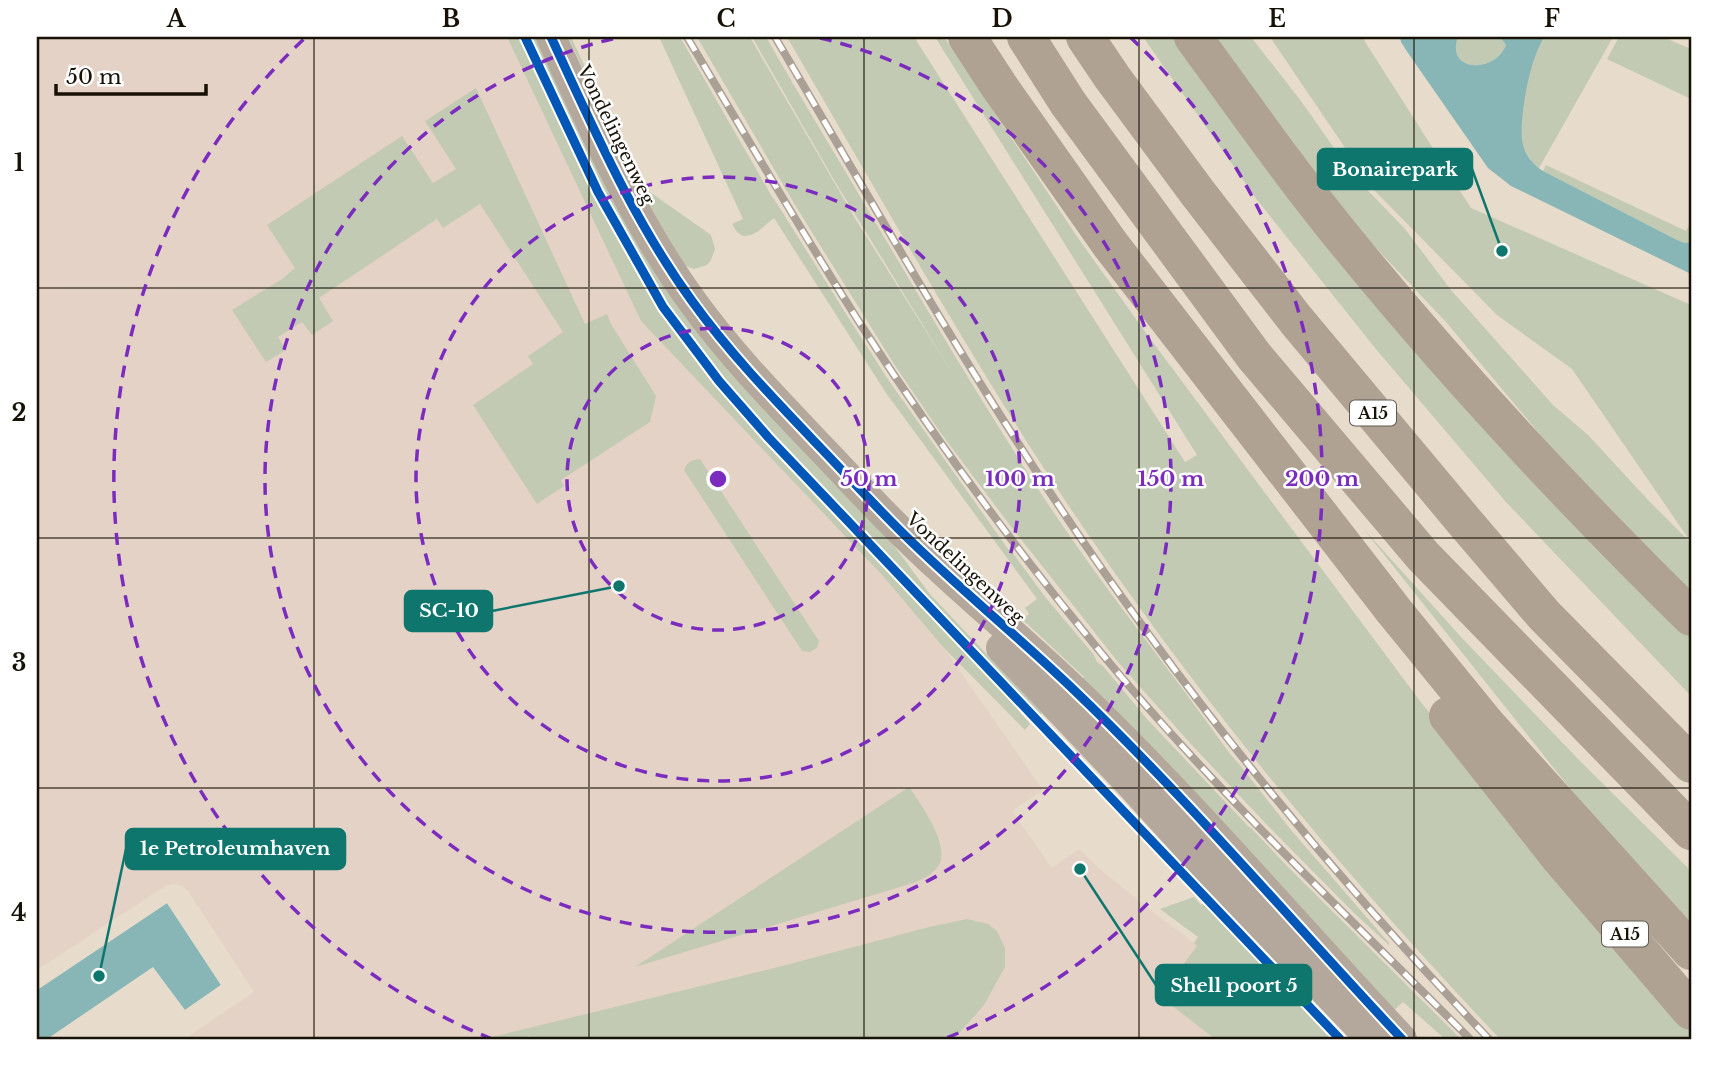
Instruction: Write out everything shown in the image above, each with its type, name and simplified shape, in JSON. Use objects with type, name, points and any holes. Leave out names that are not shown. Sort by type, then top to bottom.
[{"type":"highway","name":"A15","points":[[967,37],[1110,244],[1394,611],[1487,725],[1691,951]]},
{"type":"highway","name":"A15","points":[[1026,37],[1068,103],[1254,356],[1423,556],[1691,831]]},
{"type":"highway","name":"A15","points":[[1085,37],[1189,181],[1288,309],[1463,520],[1544,615],[1691,764]]},
{"type":"highway","points":[[1193,37],[1348,244],[1433,346],[1560,486],[1691,617]]},
{"type":"highway","name":"A15","points":[[1254,356],[1289,442],[1409,603],[1622,874]]},
{"type":"highway","name":"A15","points":[[1254,431],[1377,625],[1560,858],[1691,1011]]},
{"type":"street","name":"Vondelingenweg","points":[[551,37],[617,176],[663,258],[720,338],[915,546],[1074,690],[1172,790],[1402,1039]]},
{"type":"street","name":"Vondelingenweg","points":[[915,546],[943,586],[1371,1039]]},
{"type":"shaded area","points":[[37,37],[507,37],[641,321],[882,575],[943,647],[1043,790],[1012,811],[1052,868],[1079,849],[1149,909],[1322,1039],[184,1039],[254,992],[188,891],[173,884],[164,887],[37,970]]},
{"type":"green space","points":[[507,37],[519,37],[617,237],[647,292],[684,346],[729,400],[1015,702],[1030,724],[1025,730],[943,647],[882,575],[641,321]]},
{"type":"green space","points":[[531,37],[540,37],[609,184],[929,593],[1042,713],[1040,715],[760,420],[690,337],[623,229]]},
{"type":"green space","points":[[568,37],[571,37],[640,185],[711,235],[715,249],[707,265],[694,269],[681,264],[644,199]]},
{"type":"green space","points":[[659,37],[680,37],[771,195],[889,381],[1008,549],[1097,662],[1248,826],[1461,1039],[1445,1039],[1403,1002],[1390,1014],[1080,681],[1084,677],[1022,619],[1029,614],[1025,608],[1037,599],[886,393],[774,218],[748,236],[737,232],[732,224],[743,219]]},
{"type":"green space","points":[[697,37],[750,37],[856,220],[953,374],[834,180],[752,37],[766,37],[960,364],[1073,541],[1230,754],[1389,945],[1268,826],[1189,742],[1118,662],[1012,528],[940,432],[894,364],[795,205]]},
{"type":"green space","points":[[787,37],[914,37],[1185,462],[1197,455],[935,37],[944,37],[1078,238],[1146,333],[1420,701],[1601,927],[1691,1029],[1691,1039],[1500,1039],[1436,970],[1253,757],[1195,683],[1086,531],[970,350]]},
{"type":"green space","points":[[1143,37],[1184,37],[1691,627],[1691,696],[1505,501],[1375,348],[1258,201]]},
{"type":"green space","points":[[1214,37],[1251,37],[1301,101],[1353,175],[1405,229],[1451,290],[1553,405],[1588,435],[1691,543],[1691,594],[1589,493],[1446,322],[1360,231]]},
{"type":"green space","points":[[1270,37],[1362,37],[1471,208],[1691,305],[1691,541],[1572,369],[1497,315],[1373,189]]},
{"type":"green space","points":[[1458,37],[1500,37],[1506,45],[1492,61],[1473,65],[1458,57]]},
{"type":"green space","points":[[1544,37],[1613,37],[1539,168],[1526,152],[1521,133],[1532,64]]},
{"type":"green space","points":[[1619,37],[1663,37],[1691,49],[1691,99],[1607,59]]},
{"type":"green space","points":[[476,88],[585,324],[607,314],[656,396],[650,422],[561,480],[564,486],[537,504],[473,405],[533,364],[528,356],[563,332],[480,204],[443,228],[437,219],[319,298],[333,321],[312,335],[302,322],[278,337],[286,350],[266,362],[232,310],[295,268],[267,225],[402,136],[433,183],[456,169],[425,121]]},
{"type":"green space","points":[[1546,165],[1686,231],[1691,221],[1691,242],[1677,240],[1543,171]]},
{"type":"green space","points":[[700,459],[819,641],[817,648],[810,652],[802,651],[684,470],[690,462]]},
{"type":"green space","points":[[1362,527],[1461,637],[1691,871],[1691,933],[1623,855]]},
{"type":"green space","points":[[909,787],[932,824],[940,845],[940,863],[928,876],[913,883],[635,967]]},
{"type":"green space","points":[[1194,897],[1201,905],[1203,903],[1333,1039],[1215,1039],[1171,1005],[1168,985],[1197,946],[1194,943],[1198,937],[1160,909]]},
{"type":"green space","points":[[967,919],[988,924],[997,931],[1005,948],[1005,967],[984,1005],[954,1039],[542,1039],[528,1036],[527,1039],[484,1039],[929,927]]},
{"type":"water","points":[[1400,37],[1458,37],[1458,57],[1473,65],[1492,61],[1500,54],[1506,45],[1500,37],[1544,37],[1532,65],[1525,101],[1522,137],[1528,156],[1543,171],[1677,240],[1691,242],[1691,274],[1511,186],[1488,168],[1408,53]]},
{"type":"water","points":[[167,903],[221,985],[185,1010],[153,967],[47,1039],[37,1039],[37,990]]},
{"type":"pier","points":[[167,899],[224,983],[223,988],[187,1013],[185,1010],[221,985],[167,903],[37,990],[37,986]]},
{"type":"railway","points":[[687,37],[863,328],[918,411],[1036,571],[1098,649],[1186,751],[1470,1039]]},
{"type":"railway","points":[[775,37],[994,405],[1078,535],[1132,611],[1187,686],[1303,831],[1489,1039]]},
{"type":"cycle path","points":[[525,37],[598,192],[663,307],[719,381],[768,437],[1340,1039]]},
{"type":"cycle path","points":[[551,37],[615,172],[651,238],[692,301],[735,355],[877,508],[1117,732],[1402,1039]]},
{"type":"place","name":"Bonairepark","points":[[1502,251]]},
{"type":"place","name":"SC-10","points":[[619,586]]},
{"type":"place","name":"Shell poort 5","points":[[1080,869]]},
{"type":"place","name":"1e Petroleumhaven","points":[[99,976]]}]
